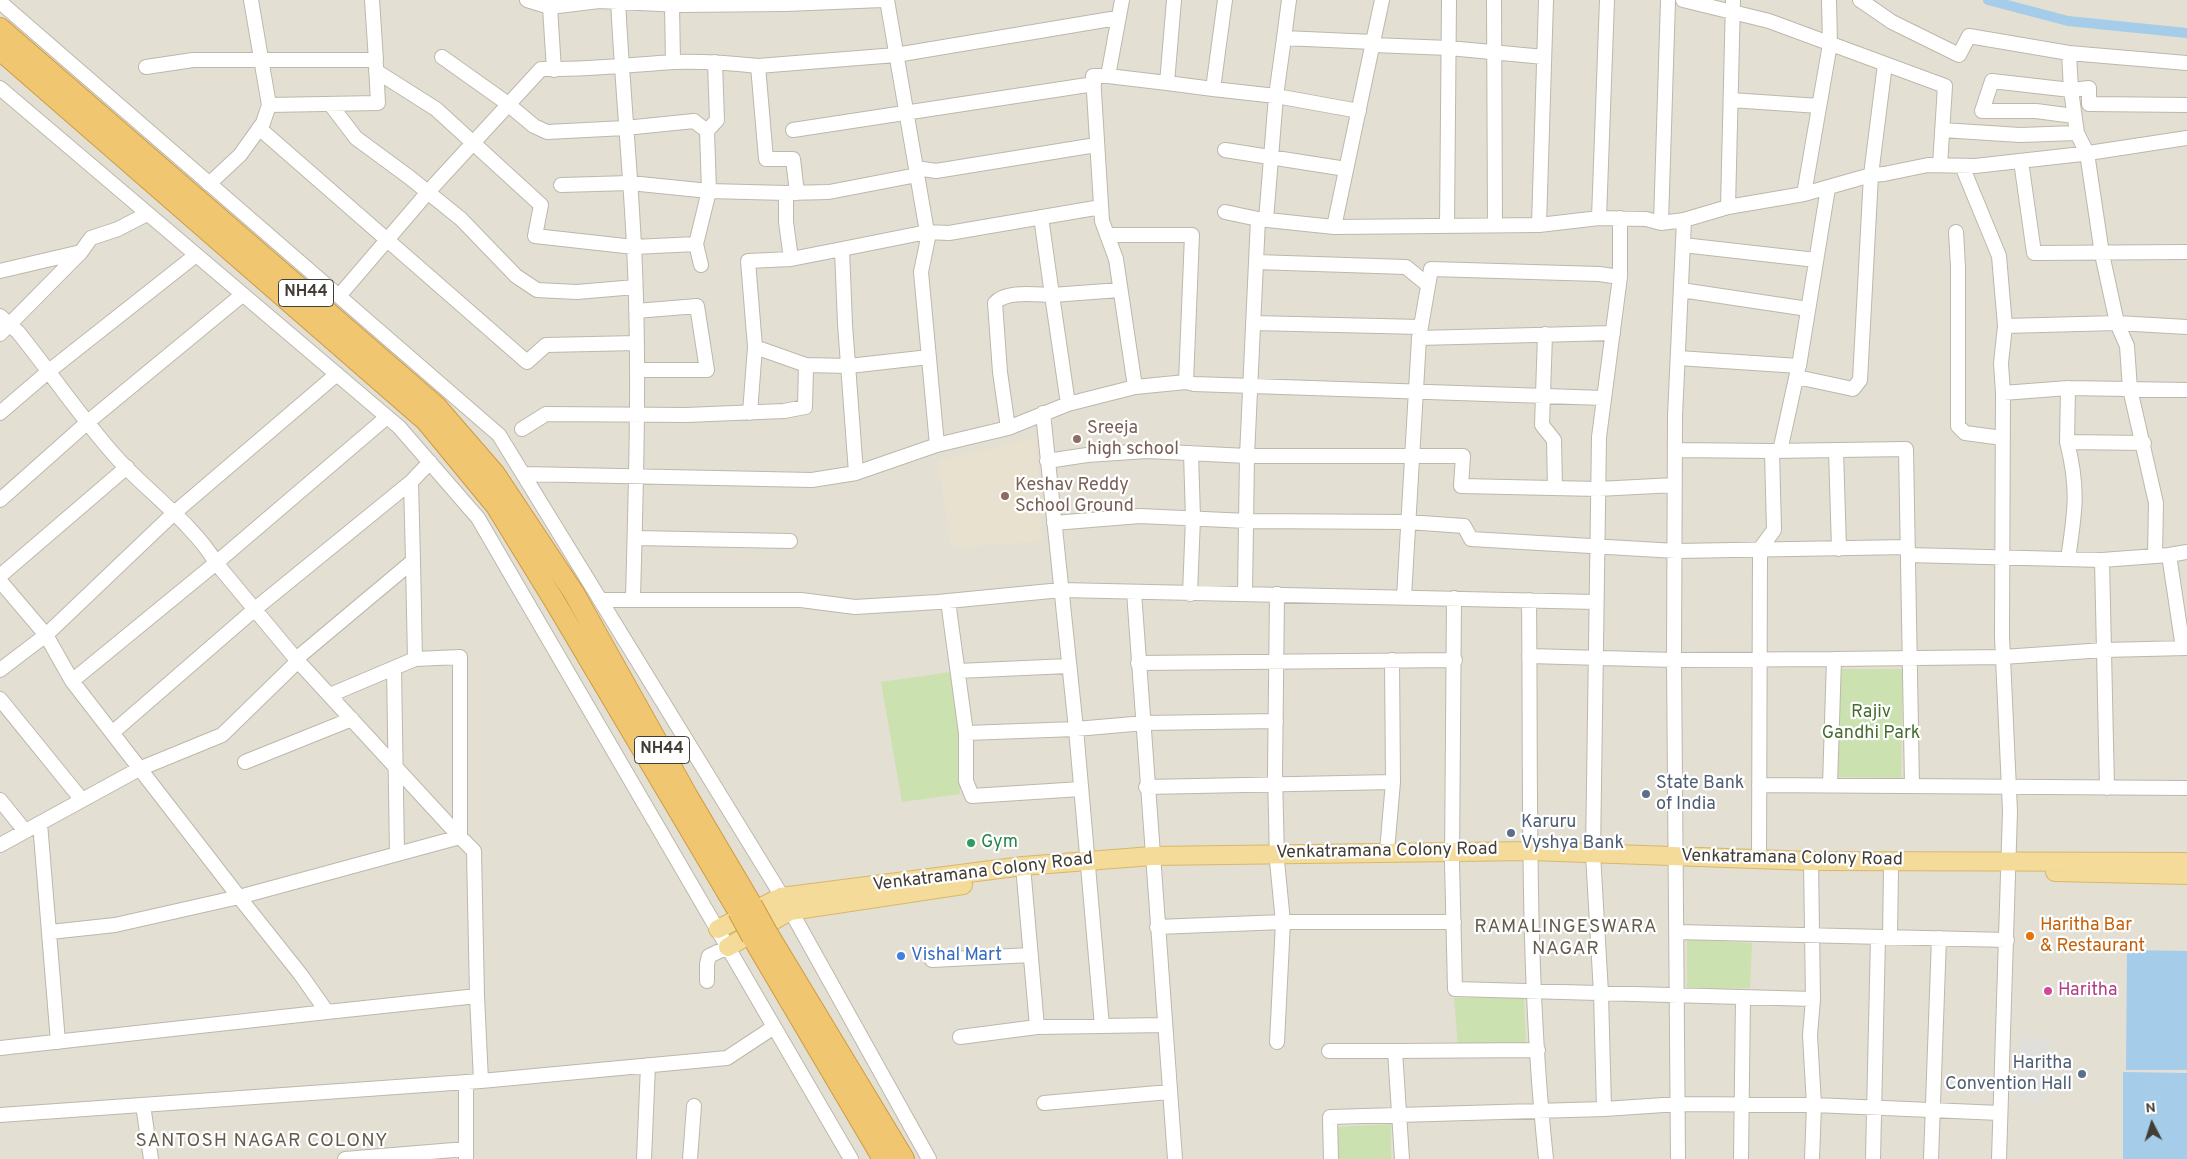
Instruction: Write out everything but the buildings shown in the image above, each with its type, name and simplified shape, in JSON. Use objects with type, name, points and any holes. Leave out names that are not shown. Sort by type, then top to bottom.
[{"type":"highway","name":"NH44","points":[[0,28],[436,406],[495,474],[574,593],[687,795],[745,908],[883,1159]]},
{"type":"highway","name":"NH44","points":[[0,50],[196,197]]},
{"type":"highway","name":"NH44","points":[[760,935],[904,1159]]},
{"type":"main road","name":"Venkatramana Colony Road","points":[[718,929],[786,904],[1023,871],[1087,864],[1152,860],[1277,857],[1387,851],[1453,856],[1532,856],[1675,861],[1759,860],[1812,865],[2187,862]]},
{"type":"main road","points":[[1277,857],[1453,856]]},
{"type":"main road","points":[[1675,861],[1892,869],[2010,864],[2088,874],[2187,875]]},
{"type":"main road","points":[[728,947],[786,904]]},
{"type":"street","points":[[196,197],[240,154],[259,128],[269,105],[251,0]]},
{"type":"street","points":[[269,105],[378,103],[372,0]]},
{"type":"street","points":[[527,0],[550,7],[567,2],[599,1],[677,4],[786,4],[882,0]]},
{"type":"street","points":[[887,0],[928,238],[921,272],[936,445]]},
{"type":"street","points":[[1108,76],[1117,18],[1122,0]]},
{"type":"street","points":[[1167,83],[1174,0]]},
{"type":"street","points":[[1213,89],[1225,0]]},
{"type":"street","points":[[1245,593],[1248,456],[1256,262],[1271,157],[1276,96],[1288,0]]},
{"type":"street","points":[[1334,227],[1382,0]]},
{"type":"street","points":[[1447,226],[1449,0]]},
{"type":"street","points":[[1494,0],[1495,225]]},
{"type":"street","points":[[1539,225],[1546,0]]},
{"type":"street","points":[[1599,218],[1607,0]]},
{"type":"street","points":[[1661,223],[1668,0]]},
{"type":"street","points":[[1683,0],[1733,6],[1945,86],[1940,165]]},
{"type":"street","points":[[1804,194],[1830,44],[1829,0]]},
{"type":"street","points":[[1860,0],[1892,22],[1959,55],[1969,36],[2069,53],[2187,63]]},
{"type":"street","points":[[618,1],[634,247],[638,370],[633,599]]},
{"type":"street","points":[[0,2],[196,197],[339,296],[499,435],[786,904],[929,1159]]},
{"type":"street","points":[[673,62],[677,4]]},
{"type":"street","points":[[1728,207],[1733,6]]},
{"type":"street","points":[[550,7],[554,70]]},
{"type":"street","points":[[339,296],[428,192],[541,70],[622,68],[673,62],[715,62],[758,66],[896,55],[1117,18]]},
{"type":"street","points":[[1284,38],[1449,48],[1495,54],[1544,57]]},
{"type":"street","points":[[2069,53],[2071,90],[2077,133],[2087,153],[2102,254],[2117,322],[2127,346],[2130,389],[2144,443],[2156,503],[2155,556]]},
{"type":"street","points":[[442,57],[534,126],[547,132],[625,128],[694,121],[707,131]]},
{"type":"street","points":[[146,67],[193,60],[262,59],[376,66],[436,109],[540,205],[535,236],[634,247],[696,244]]},
{"type":"street","points":[[701,265],[696,244],[710,191],[707,131],[717,120],[715,62]]},
{"type":"street","points":[[1678,358],[1798,371],[1853,389],[1860,380],[1871,175],[1884,64]]},
{"type":"street","points":[[758,66],[766,159],[793,159],[792,193],[786,222],[790,259]]},
{"type":"street","points":[[1135,387],[1116,259],[1102,221],[1093,76],[1108,76],[1276,96],[1359,110]]},
{"type":"street","points":[[2074,116],[2036,111],[1982,111],[1992,81],[2071,90],[2089,88],[2089,104],[2187,105]]},
{"type":"street","points":[[793,130],[1094,84]]},
{"type":"street","points":[[0,88],[387,417],[430,462],[478,518],[852,1159]]},
{"type":"street","points":[[1730,100],[1819,106]]},
{"type":"street","points":[[330,104],[356,138],[461,219],[516,276],[538,290],[577,292],[635,287]]},
{"type":"street","points":[[259,128],[527,362],[546,345],[637,343]]},
{"type":"street","points":[[1942,130],[2030,135],[2077,133]]},
{"type":"street","points":[[1225,212],[1262,220],[1334,227],[1539,225],[1599,218],[1646,218],[1661,223],[1684,220],[1728,207],[1804,194],[1871,175],[1928,165],[1962,166],[2021,161],[2187,138]]},
{"type":"street","points":[[561,185],[630,183],[710,191],[829,192],[916,171],[936,171],[1096,145]]},
{"type":"street","points":[[1225,150],[1346,168]]},
{"type":"street","points":[[2021,161],[2034,253],[2187,252]]},
{"type":"street","points":[[1962,166],[1999,256],[2005,326],[2001,363],[2003,393],[2003,656],[2009,788],[2010,864],[1999,1159]]},
{"type":"street","points":[[1759,860],[1760,550],[1774,530],[1776,451],[1798,371],[1828,188]]},
{"type":"street","points":[[750,413],[755,347],[748,261],[790,259],[927,232],[948,233],[1101,207]]},
{"type":"street","points":[[148,214],[118,229],[91,238],[81,252],[4,325],[49,371],[127,467],[210,551],[216,563],[297,660],[474,851],[481,1081]]},
{"type":"street","points":[[1041,217],[1068,404]]},
{"type":"street","points":[[1604,1109],[1601,993],[1594,859],[1598,489],[1599,437],[1620,277],[1620,218]]},
{"type":"street","points":[[1678,1159],[1674,660],[1675,450],[1684,220]]},
{"type":"street","points":[[1956,232],[1958,267],[1958,426],[1965,433],[2003,438]]},
{"type":"street","points":[[1107,235],[1192,236],[1186,382]]},
{"type":"street","points":[[1683,245],[1816,260]]},
{"type":"street","points":[[842,249],[856,473]]},
{"type":"street","points":[[0,271],[81,252]]},
{"type":"street","points":[[0,414],[49,371],[196,255]]},
{"type":"street","points":[[1256,262],[1406,267],[1428,285]]},
{"type":"street","points":[[1404,597],[1411,456],[1420,332],[1431,269],[1599,274],[1620,277]]},
{"type":"street","points":[[1008,428],[1000,372],[995,303],[998,299],[1120,290]]},
{"type":"street","points":[[1681,290],[1808,309]]},
{"type":"street","points":[[0,500],[89,422],[242,294]]},
{"type":"street","points":[[636,311],[697,306],[706,370],[638,370]]},
{"type":"street","points":[[2005,326],[2117,322],[2187,326]]},
{"type":"street","points":[[1253,323],[1420,332],[1545,334],[1613,332]]},
{"type":"street","points":[[1545,334],[1542,425],[1554,440],[1555,488]]},
{"type":"street","points":[[755,347],[806,365],[849,366],[929,357]]},
{"type":"street","points":[[522,429],[546,414],[750,413],[784,411],[805,407],[806,365]]},
{"type":"street","points":[[0,670],[46,635],[173,514],[337,374]]},
{"type":"street","points":[[523,474],[812,480],[856,473],[936,445],[1008,428],[1068,404],[1135,387],[1186,382],[1194,384],[1251,384],[1604,398]]},
{"type":"street","points":[[2003,393],[2068,388],[2187,390]]},
{"type":"street","points":[[2068,388],[2067,442],[2075,473],[2076,506],[2068,559]]},
{"type":"street","points":[[1043,413],[1076,729],[1102,1026]]},
{"type":"street","points":[[72,681],[216,563],[387,417]]},
{"type":"street","points":[[2067,442],[2144,443]]},
{"type":"street","points":[[1675,450],[1906,449],[1912,785]]},
{"type":"street","points":[[1836,450],[1839,548]]},
{"type":"street","points":[[1047,461],[1087,455],[1147,451],[1248,456],[1463,456],[1461,486],[1598,489],[1675,485]]},
{"type":"street","points":[[1190,594],[1193,518],[1191,453]]},
{"type":"street","points":[[112,733],[255,609],[412,482],[430,462]]},
{"type":"street","points":[[0,576],[127,467]]},
{"type":"street","points":[[412,482],[415,659]]},
{"type":"street","points":[[1054,523],[1140,516],[1247,520],[1408,522],[1464,526],[1470,540],[1676,551],[1839,548],[2102,560],[2170,556],[2187,552]]},
{"type":"street","points":[[635,538],[790,541]]},
{"type":"street","points":[[1529,656],[1760,661],[2003,656],[2104,650],[2185,648],[2170,556]]},
{"type":"street","points":[[0,845],[139,769],[222,735],[297,660],[414,560]]},
{"type":"street","points":[[2102,560],[2108,788]]},
{"type":"street","points":[[0,581],[46,635],[72,681],[239,898],[301,975],[327,1012]]},
{"type":"street","points":[[600,600],[801,600],[855,607],[948,602],[1061,590],[1596,602]]},
{"type":"street","points":[[1134,592],[1144,723],[1146,787],[1169,1092],[1171,1159]]},
{"type":"street","points":[[1277,594],[1275,783],[1277,857],[1283,922],[1277,1042]]},
{"type":"street","points":[[1454,598],[1453,856],[1455,990],[1813,998]]},
{"type":"street","points":[[1529,600],[1535,992],[1541,1110],[1546,1159]]},
{"type":"street","points":[[948,602],[966,733],[966,781],[972,796],[1081,789]]},
{"type":"street","points":[[330,695],[415,659],[460,657],[460,836]]},
{"type":"street","points":[[1830,784],[1834,658]]},
{"type":"street","points":[[1387,851],[1393,782],[1392,660]]},
{"type":"street","points":[[1138,663],[1455,660]]},
{"type":"street","points":[[958,670],[1068,666]]},
{"type":"street","points":[[394,668],[394,764],[397,854]]},
{"type":"street","points":[[0,699],[82,800]]},
{"type":"street","points":[[245,762],[352,719]]},
{"type":"street","points":[[966,733],[1076,729],[1144,723],[1276,721]]},
{"type":"street","points":[[1146,787],[1393,782]]},
{"type":"street","points":[[1759,785],[2187,788]]},
{"type":"street","points":[[0,800],[25,831]]},
{"type":"street","points":[[40,823],[58,1042]]},
{"type":"street","points":[[50,932],[115,925],[239,898],[460,836]]},
{"type":"street","points":[[1812,865],[1813,998],[1810,1035],[1814,1106],[1812,1159]]},
{"type":"street","points":[[1873,1159],[1884,937],[1892,869]]},
{"type":"street","points":[[1023,871],[1038,1027]]},
{"type":"street","points":[[1157,927],[1283,922],[1454,922]]},
{"type":"street","points":[[1677,932],[2007,940]]},
{"type":"street","points":[[1931,1159],[1939,938]]},
{"type":"street","points":[[706,981],[709,956],[728,947]]},
{"type":"street","points":[[932,960],[1031,955]]},
{"type":"street","points":[[0,1048],[477,996]]},
{"type":"street","points":[[1741,1159],[1743,997]]},
{"type":"street","points":[[960,1037],[1038,1027],[1164,1025]]},
{"type":"street","points":[[0,1115],[481,1081],[727,1058],[774,1027]]},
{"type":"street","points":[[1329,1051],[1538,1050]]},
{"type":"street","points":[[1394,1051],[1402,1159]]},
{"type":"street","points":[[644,1159],[648,1065]]},
{"type":"street","points":[[352,1159],[466,1154],[466,1082]]},
{"type":"street","points":[[1044,1103],[1169,1092]]},
{"type":"street","points":[[1331,1159],[1330,1117],[1604,1109],[1679,1104],[1814,1106],[2000,1113]]},
{"type":"street","points":[[143,1105],[151,1159]]},
{"type":"street","points":[[690,1159],[694,1106]]},
{"type":"shaded area","points":[[0,0],[2187,0],[2187,1159],[0,1159]]},
{"type":"shaded area","points":[[1036,438],[1042,541],[951,548],[938,461]]},
{"type":"shaded area","points":[[2020,1037],[2050,1039],[2045,1102],[2017,1101]]},
{"type":"green space","name":"Rajiv Gandhi Park","points":[[1840,669],[1903,669],[1901,778],[1838,777]]},
{"type":"green space","points":[[958,671],[960,794],[902,802],[881,682]]},
{"type":"green space","points":[[1687,939],[1752,943],[1750,988],[1687,989]]},
{"type":"green space","points":[[1524,996],[1526,1046],[1458,1046],[1454,998]]},
{"type":"green space","points":[[1391,1124],[1391,1159],[1337,1159],[1336,1127]]},
{"type":"water","points":[[2127,950],[2187,951],[2187,1070],[2126,1070]]},
{"type":"water","points":[[2123,1072],[2187,1073],[2187,1159],[2123,1159]]},
{"type":"waterway","points":[[1988,0],[2068,21],[2187,33]]},
{"type":"place","name":"Sreeja high school","points":[[1077,439]]},
{"type":"place","name":"Keshav Reddy School Ground","points":[[1005,496]]},
{"type":"place","name":"State Bank of India","points":[[1646,794]]},
{"type":"place","name":"Karuru Vyshya Bank","points":[[1511,833]]},
{"type":"place","name":"Gym","points":[[971,843]]},
{"type":"place","name":"Haritha Bar & Restaurant","points":[[2030,936]]},
{"type":"place","name":"Vishal Mart","points":[[901,956]]},
{"type":"place","name":"Haritha","points":[[2048,991]]},
{"type":"place","name":"Haritha Convention Hall","points":[[2082,1074]]},
{"type":"district","name":"RAMALINGESWARA NAGAR","points":[[1566,939]]},
{"type":"district","name":"SANTOSH NAGAR COLONY","points":[[262,1142]]}]
